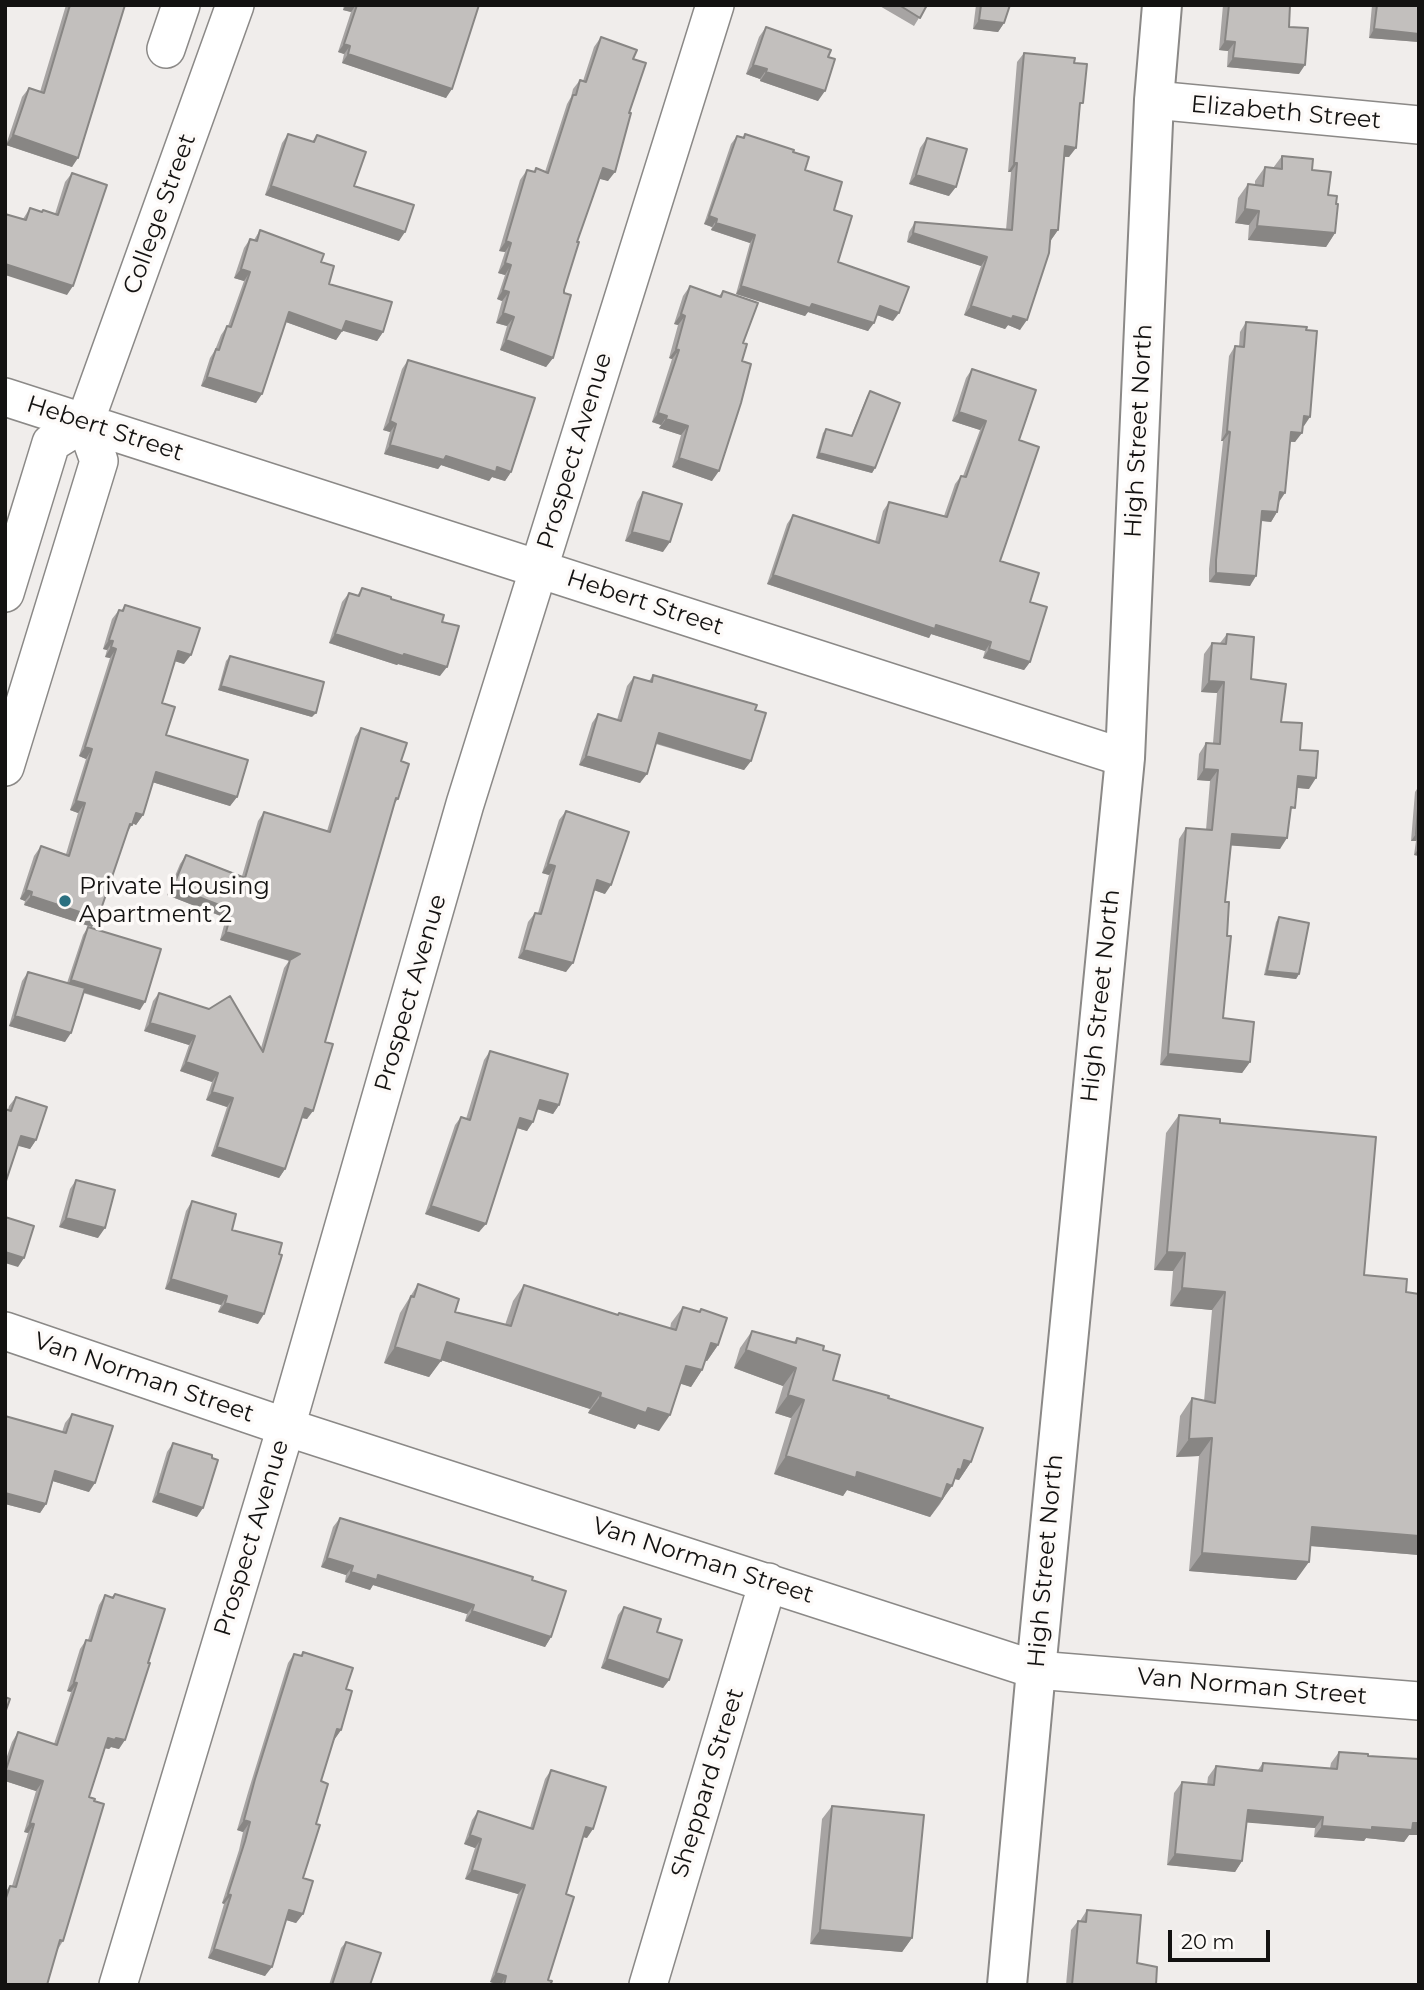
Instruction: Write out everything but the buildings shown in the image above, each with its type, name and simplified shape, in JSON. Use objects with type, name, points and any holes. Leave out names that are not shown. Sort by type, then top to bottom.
[{"type":"main road","name":"High Street North","points":[[1007,1985],[1125,758],[1154,100],[1162,5]]},
{"type":"street","points":[[166,49],[181,5]]},
{"type":"street","name":"College Street","points":[[85,422],[235,5]]},
{"type":"street","name":"Prospect Avenue","points":[[118,1985],[286,1427],[465,804],[715,5]]},
{"type":"street","name":"Elizabeth Street","points":[[1154,100],[1419,125]]},
{"type":"street","name":"Hebert Street","points":[[5,397],[1125,758]]},
{"type":"street","points":[[5,593],[51,443],[85,422],[99,461],[5,767]]},
{"type":"street","name":"Van Norman Street","points":[[5,1331],[286,1427],[1036,1670],[1419,1701]]},
{"type":"street","name":"Sheppard Street","points":[[648,1985],[768,1582]]},
{"type":"place","name":"Private Housing Apartment 2","points":[[65,901]]}]
